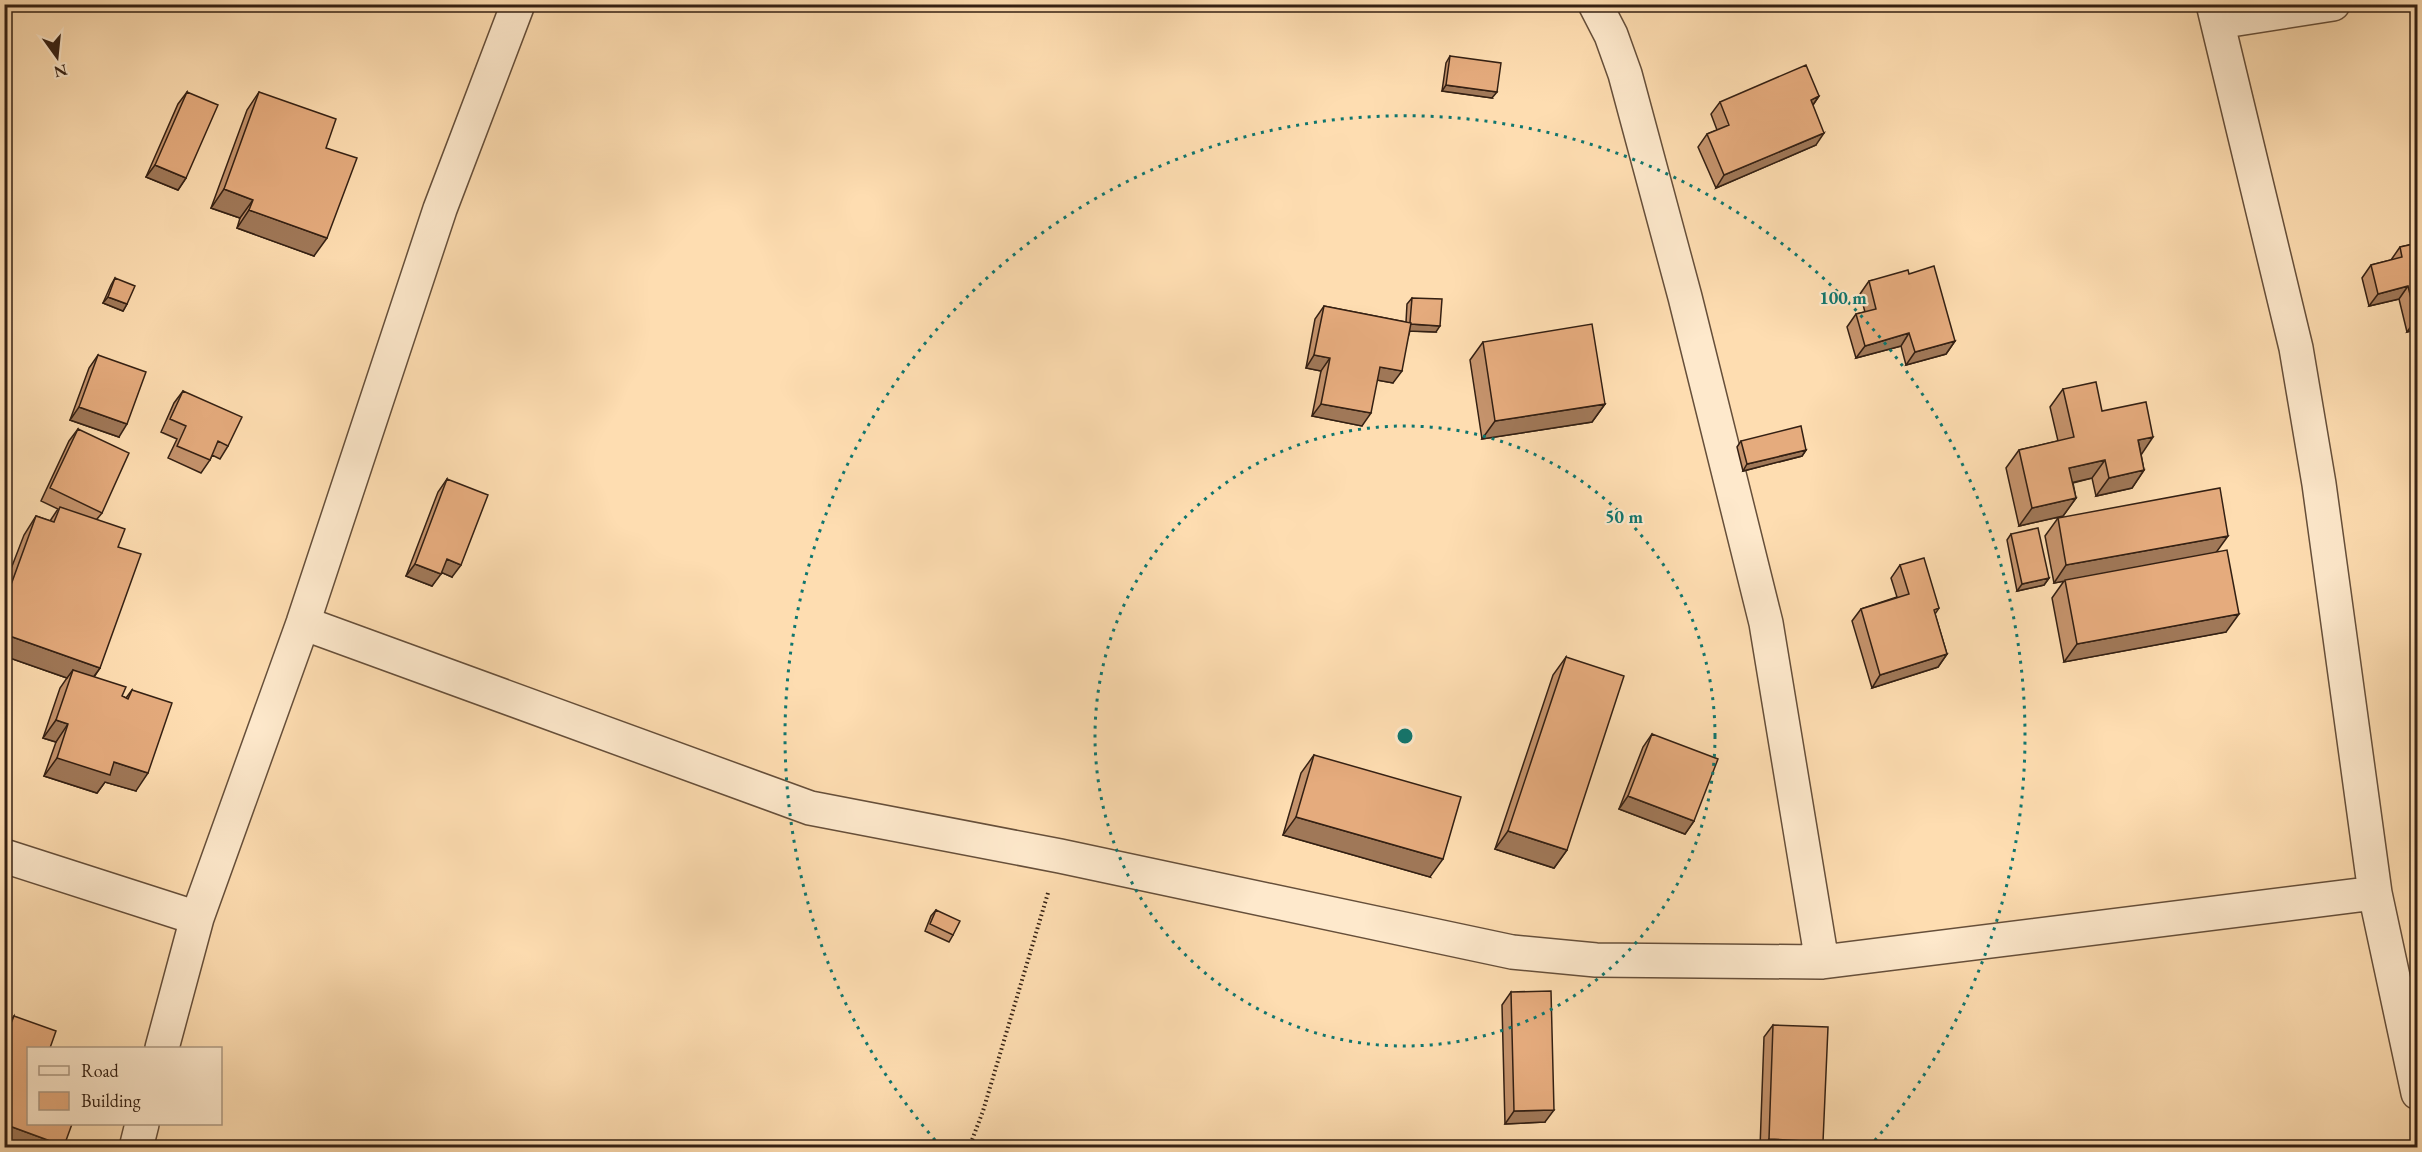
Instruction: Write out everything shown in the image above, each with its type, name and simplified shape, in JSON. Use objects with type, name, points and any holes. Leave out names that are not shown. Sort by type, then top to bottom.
[{"type":"street","points":[[162,1047],[196,918],[303,623],[440,209],[518,4]]},
{"type":"street","points":[[1595,4],[1611,35],[1625,74],[1688,308],[1766,623],[1822,962]]},
{"type":"street","points":[[2333,4],[2215,13],[2296,348],[2319,484],[2375,893],[2418,1093]]},
{"type":"street","points":[[303,623],[810,808],[1060,856],[1512,951],[1596,960],[1822,962],[2375,893]]},
{"type":"street","points":[[4,856],[196,918]]},
{"type":"street","points":[[135,1148],[142,1125]]},
{"type":"path","points":[[969,1148],[983,1111],[1060,856]]},
{"type":"building","points":[[1450,56],[1501,63],[1497,92],[1446,85]]},
{"type":"building","points":[[1806,65],[1819,96],[1811,100],[1824,133],[1724,175],[1707,134],[1729,125],[1720,102]]},
{"type":"building","points":[[187,92],[218,105],[186,178],[155,165]]},
{"type":"building","points":[[259,92],[336,119],[326,148],[357,158],[327,238],[249,210],[253,200],[224,189]]},
{"type":"building","points":[[2418,243],[2418,319],[2416,319],[2408,286],[2378,294],[2371,265],[2402,257],[2400,247]]},
{"type":"building","points":[[1934,266],[1955,341],[1915,352],[1909,333],[1865,346],[1856,314],[1876,309],[1869,281],[1908,270],[1909,274]]},
{"type":"building","points":[[115,278],[135,286],[127,304],[108,297]]},
{"type":"building","points":[[1412,298],[1442,299],[1440,326],[1411,324]]},
{"type":"building","points":[[1324,306],[1411,323],[1402,371],[1380,367],[1371,413],[1321,404],[1330,358],[1314,355]]},
{"type":"building","points":[[1592,324],[1605,404],[1495,421],[1483,342]]},
{"type":"building","points":[[98,355],[146,372],[127,424],[79,407]]},
{"type":"building","points":[[2096,382],[2102,411],[2146,402],[2153,437],[2138,440],[2144,470],[2109,478],[2105,460],[2069,468],[2076,498],[2032,508],[2019,450],[2074,437],[2063,389]]},
{"type":"building","points":[[183,391],[242,417],[228,446],[218,441],[210,460],[177,446],[186,426],[170,419]]},
{"type":"building","points":[[1801,426],[1806,450],[1747,464],[1741,441]]},
{"type":"building","points":[[78,429],[129,453],[102,513],[50,488]]},
{"type":"building","points":[[447,479],[488,495],[461,565],[447,559],[441,574],[415,564]]},
{"type":"building","points":[[2220,488],[2228,536],[2066,565],[2058,518]]},
{"type":"building","points":[[60,507],[125,529],[118,547],[141,554],[100,668],[4,634],[4,604],[36,516],[54,522]]},
{"type":"building","points":[[2038,528],[2049,578],[2022,584],[2011,534]]},
{"type":"building","points":[[2227,550],[2239,614],[2077,644],[2065,580]]},
{"type":"building","points":[[1924,558],[1939,608],[1934,610],[1947,654],[1880,675],[1861,609],[1909,594],[1900,565]]},
{"type":"building","points":[[1566,657],[1624,676],[1567,850],[1508,831]]},
{"type":"building","points":[[73,670],[126,687],[122,696],[128,699],[132,690],[172,703],[148,773],[114,762],[110,775],[57,758],[68,724],[56,720]]},
{"type":"building","points":[[1652,734],[1718,759],[1694,821],[1628,796]]},
{"type":"building","points":[[1314,755],[1461,797],[1443,859],[1296,817]]},
{"type":"building","points":[[936,910],[960,921],[953,935],[930,924]]},
{"type":"building","points":[[1551,991],[1554,1110],[1514,1111],[1511,992]]},
{"type":"building","points":[[14,1016],[56,1031],[50,1047],[27,1047],[27,1125],[72,1125],[64,1146],[4,1124],[4,1099],[8,1091],[4,1090],[4,1040]]},
{"type":"building","points":[[1773,1025],[1828,1027],[1823,1142],[1769,1139]]}]
